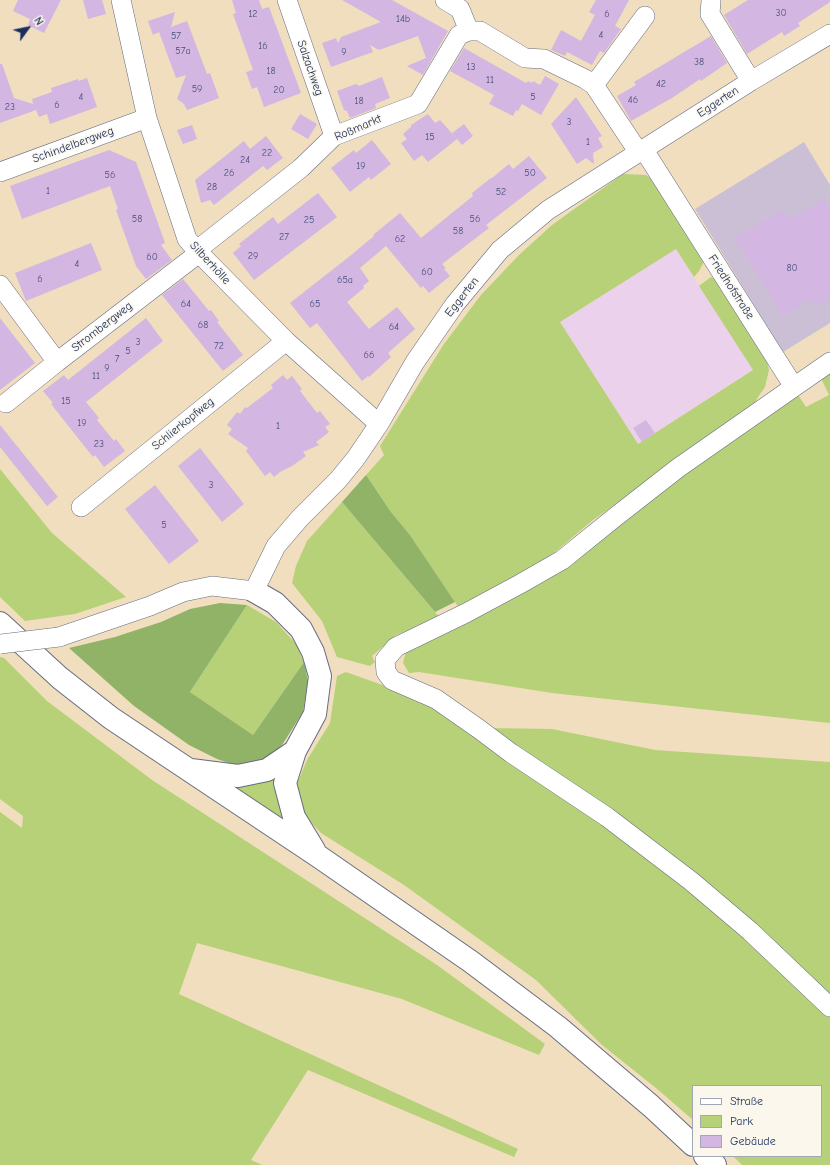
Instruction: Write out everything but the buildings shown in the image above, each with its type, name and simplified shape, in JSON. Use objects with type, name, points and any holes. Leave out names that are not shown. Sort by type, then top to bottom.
[{"type":"main road","points":[[254,591],[275,603],[301,629],[313,652],[320,676],[315,714],[295,751],[285,783],[294,817],[318,856]]},
{"type":"main road","points":[[0,623],[60,678],[111,718],[318,856],[470,961],[558,1027],[651,1106],[692,1144]]},
{"type":"main road","points":[[186,769],[238,776],[267,770],[295,751]]},
{"type":"main road","points":[[706,1157],[715,1165]]},
{"type":"street","name":"Silberhölle","points":[[122,0],[147,118],[188,240],[286,341],[379,424]]},
{"type":"street","name":"Salzachweg","points":[[286,0],[334,136]]},
{"type":"street","points":[[445,0],[460,9],[469,31],[480,31],[525,58],[544,60],[585,79],[594,85],[641,152]]},
{"type":"street","name":"Eggerten","points":[[710,1],[710,14],[751,81]]},
{"type":"street","points":[[594,85],[645,16]]},
{"type":"street","name":"Roßmarkt","points":[[198,252],[300,168],[334,136],[418,104],[459,35],[469,31]]},
{"type":"street","name":"Eggerten","points":[[254,591],[276,546],[300,518],[338,480],[356,458],[379,424],[415,362],[455,304],[500,250],[548,210],[751,81],[830,34]]},
{"type":"street","name":"Schindelbergweg","points":[[0,172],[147,118]]},
{"type":"street","name":"Friedhofstraße","points":[[641,152],[794,387]]},
{"type":"street","name":"Strombergweg","points":[[6,404],[57,362],[198,252]]},
{"type":"street","points":[[0,285],[57,362]]},
{"type":"street","name":"Schlierkopfweg","points":[[81,507],[286,341]]},
{"type":"street","points":[[830,362],[678,468],[562,560],[472,610],[396,647],[385,660],[386,672],[392,680],[436,699],[511,753],[613,821],[691,881],[750,931],[830,1007]]},
{"type":"street","points":[[0,644],[59,637],[150,606],[183,592],[212,586],[254,591]]},
{"type":"shaded area","points":[[804,142],[830,185],[830,323],[783,352],[695,209]]},
{"type":"shaded area","points":[[676,249],[753,370],[638,444],[560,322]]},
{"type":"green space","points":[[623,174],[646,175],[660,185],[705,260],[694,277],[676,249],[560,322],[638,444],[753,370],[699,286],[711,277],[722,283],[767,361],[769,370],[765,387],[753,406],[593,520],[536,568],[459,608],[410,535],[391,512],[366,475],[384,455],[380,446],[444,344],[481,295],[519,255],[552,225]]},
{"type":"green space","points":[[830,370],[830,723],[552,693],[419,672],[409,673],[403,663],[406,651],[684,473],[771,415],[798,395],[806,407],[829,395],[821,378]]},
{"type":"green space","points":[[0,469],[52,533],[126,597],[75,614],[25,621],[0,597]]},
{"type":"green space","points":[[366,475],[391,512],[410,535],[455,602],[435,612],[342,502]]},
{"type":"green space","points":[[342,502],[440,618],[396,635],[372,656],[375,662],[370,666],[337,657],[322,621],[292,583],[296,566],[307,541]]},
{"type":"green space","points":[[220,603],[247,605],[190,692],[253,735],[304,662],[308,681],[303,712],[282,745],[267,759],[240,767],[217,759],[189,745],[134,706],[69,648],[115,637],[161,622],[190,609]]},
{"type":"green space","points":[[247,605],[276,622],[296,644],[304,662],[253,735],[190,692]]},
{"type":"green space","points":[[0,657],[4,658],[47,701],[152,780],[437,965],[545,1044],[539,1055],[402,999],[197,943],[179,994],[518,1149],[514,1157],[308,1070],[251,1160],[262,1165],[0,1165],[0,812],[22,828],[23,816],[0,799]]},
{"type":"green space","points":[[346,672],[413,696],[475,736],[486,728],[552,729],[655,750],[830,762],[830,1165],[742,1165],[734,1157],[822,1157],[822,1085],[692,1085],[692,1119],[602,1045],[536,980],[404,885],[321,833],[304,815],[297,784],[307,760],[330,723],[337,676]]},
{"type":"green space","points":[[280,772],[286,822],[232,785]]}]
